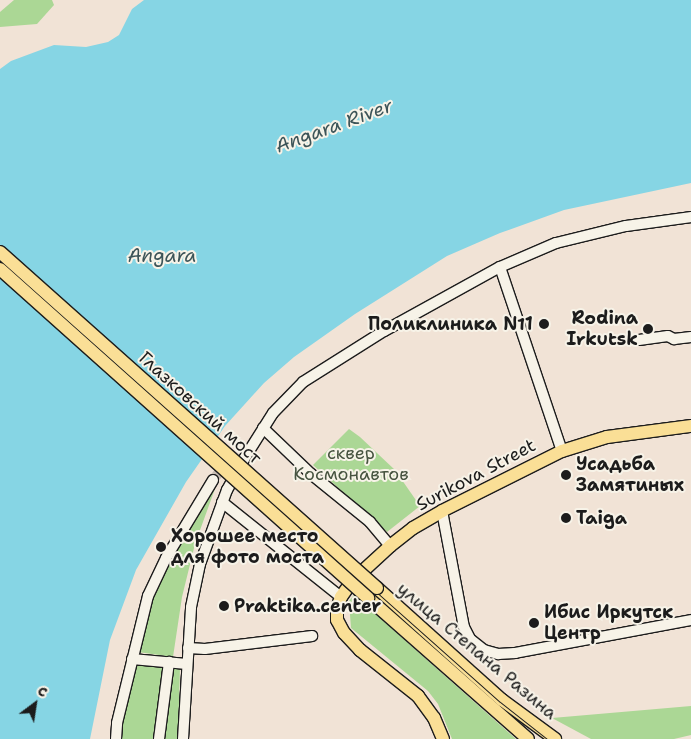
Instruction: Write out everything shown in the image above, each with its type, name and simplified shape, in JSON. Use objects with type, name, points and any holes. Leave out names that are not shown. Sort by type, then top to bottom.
[{"type":"main road","name":"Глазковский мост","points":[[0,252],[377,588]]},
{"type":"main road","name":"Глазковский мост","points":[[0,270],[368,598]]},
{"type":"main road","name":"Surikova Street","points":[[443,739],[434,718],[418,696],[360,650],[344,633],[337,620],[337,609],[341,597],[352,580],[390,546],[442,511],[562,451],[607,437],[691,426]]},
{"type":"main road","name":"улица Степана Разина","points":[[377,588],[502,700],[555,739]]},
{"type":"main road","name":"улица Степана Разина","points":[[368,598],[528,739]]},
{"type":"street","points":[[184,739],[191,607],[200,564],[227,490],[273,413],[303,382],[384,331],[500,267],[556,243],[626,226],[691,217]]},
{"type":"street","points":[[500,267],[562,451]]},
{"type":"street","points":[[640,340],[668,336],[674,339],[691,337]]},
{"type":"street","points":[[263,428],[311,474],[370,522],[390,546]]},
{"type":"street","points":[[116,739],[117,723],[148,596],[166,558],[213,480]]},
{"type":"street","points":[[222,502],[341,597]]},
{"type":"street","points":[[442,511],[464,627],[470,639],[484,650],[498,654],[515,653],[691,620]]},
{"type":"street","points":[[188,648],[205,649],[312,636]]},
{"type":"street","points":[[132,659],[187,664]]},
{"type":"street","points":[[159,739],[169,662]]},
{"type":"green space","points":[[14,0],[52,0],[54,5],[37,24],[0,27],[0,12]]},
{"type":"green space","name":"сквер Космонавтов","points":[[349,429],[395,470],[420,506],[387,532],[313,465]]},
{"type":"green space","points":[[216,486],[195,544],[182,597],[173,657],[138,652],[153,593],[168,562]]},
{"type":"green space","points":[[354,595],[516,739],[452,739],[438,704],[428,691],[351,628],[349,601]]},
{"type":"green space","points":[[135,662],[163,666],[153,739],[121,739],[121,722]]},
{"type":"green space","points":[[172,666],[180,667],[178,739],[164,739]]},
{"type":"green space","points":[[691,706],[691,735],[674,739],[591,739],[552,718]]},
{"type":"water","name":"Angara","points":[[144,0],[691,0],[691,183],[564,210],[500,233],[447,256],[355,314],[294,357],[264,383],[225,426],[186,482],[136,570],[110,640],[90,739],[0,739],[0,69],[11,61],[54,45],[86,47],[108,42],[119,35],[132,9]]},
{"type":"tunnel","points":[[213,480],[235,452]]},
{"type":"tram line","points":[[0,257],[500,702],[547,739]]},
{"type":"place","name":"Поликлиника N11","points":[[544,324]]},
{"type":"place","name":"Rodina Irkutsk","points":[[648,329]]},
{"type":"place","name":"Усадьба Замятиных","points":[[566,475]]},
{"type":"place","name":"Taiga","points":[[566,518]]},
{"type":"place","name":"Хорошее место для фото моста","points":[[161,547]]},
{"type":"place","name":"Praktika.center","points":[[224,606]]},
{"type":"place","name":"Ибис Иркутск Центр","points":[[534,623]]},
{"type":"water label","name":"Angara River","points":[[334,126]]}]
